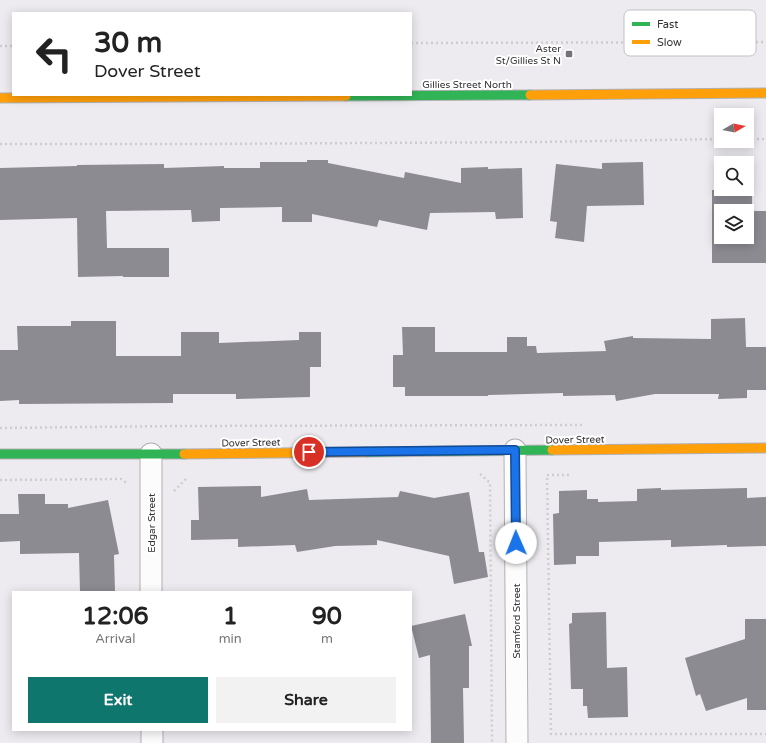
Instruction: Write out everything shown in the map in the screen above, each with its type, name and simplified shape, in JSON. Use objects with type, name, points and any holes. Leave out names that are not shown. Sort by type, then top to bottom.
[{"type":"street","name":"Gillies Street North","points":[[412,95],[766,93]]},
{"type":"street","name":"Gillies Street North","points":[[0,98],[306,96]]},
{"type":"street","name":"Dover Street","points":[[0,454],[766,448]]},
{"type":"street","name":"Stamford Street","points":[[515,450],[517,743]]},
{"type":"street","name":"Edgar Street","points":[[151,454],[151,591]]},
{"type":"street","points":[[152,731],[152,743]]},
{"type":"path","points":[[412,42],[624,42]]},
{"type":"path","points":[[0,46],[12,46]]},
{"type":"path","points":[[0,144],[429,143],[714,139]]},
{"type":"path","points":[[754,139],[766,139]]},
{"type":"path","points":[[0,428],[515,425]]},
{"type":"path","points":[[547,475],[551,734],[766,734]]},
{"type":"path","points":[[0,480],[121,479],[129,485]]},
{"type":"path","points":[[490,483],[492,743]]},
{"type":"building","points":[[307,160],[328,160],[328,163],[404,178],[405,172],[461,183],[461,168],[522,168],[523,218],[496,219],[495,212],[430,213],[427,230],[379,220],[377,227],[312,214],[312,222],[282,222],[282,207],[220,208],[220,221],[192,222],[191,210],[106,211],[107,248],[169,248],[169,277],[78,277],[77,218],[0,220],[0,168],[164,164],[164,168],[224,166],[224,168],[260,168],[260,162],[307,162]]},
{"type":"building","points":[[643,162],[644,205],[587,206],[584,242],[555,238],[557,222],[550,221],[556,164],[602,169],[602,163]]},
{"type":"building","points":[[712,190],[714,190],[714,196],[752,196],[752,204],[714,204],[714,244],[754,244],[754,211],[766,211],[766,263],[712,263]]},
{"type":"building","points":[[745,318],[746,347],[766,347],[766,390],[747,390],[747,398],[718,399],[719,394],[655,394],[616,401],[615,395],[563,396],[563,393],[488,396],[405,396],[405,387],[393,387],[393,355],[403,355],[402,327],[435,327],[435,352],[507,352],[507,337],[527,337],[527,346],[536,346],[537,353],[606,351],[604,341],[633,336],[633,338],[711,339],[711,319]]},
{"type":"building","points":[[71,321],[116,321],[116,356],[181,356],[181,332],[219,332],[219,343],[299,340],[299,332],[321,332],[321,367],[310,367],[310,397],[236,399],[236,394],[173,394],[173,403],[19,404],[19,400],[0,401],[0,350],[18,350],[17,326],[71,326]]},
{"type":"building","points":[[261,486],[261,497],[307,489],[309,500],[398,497],[400,491],[434,498],[469,492],[479,552],[484,552],[488,577],[454,584],[449,556],[377,540],[377,545],[335,546],[297,552],[295,545],[238,547],[238,539],[191,540],[191,520],[199,520],[198,487]]},
{"type":"building","points":[[661,488],[661,490],[747,488],[747,498],[766,497],[766,546],[727,547],[727,545],[671,547],[671,540],[599,542],[599,556],[576,556],[576,564],[554,565],[553,514],[559,513],[559,491],[587,490],[587,499],[598,499],[598,502],[637,501],[637,489]]},
{"type":"building","points":[[18,494],[45,494],[45,504],[68,504],[68,508],[108,500],[119,554],[114,555],[115,591],[80,591],[79,553],[20,554],[20,541],[0,542],[0,514],[19,514]]},
{"type":"building","points":[[606,612],[607,668],[627,667],[628,717],[588,718],[587,706],[583,706],[583,689],[571,689],[569,624],[572,623],[572,613]]},
{"type":"building","points":[[465,614],[472,646],[469,646],[469,688],[463,688],[464,743],[431,743],[430,655],[419,658],[412,626]]},
{"type":"building","points":[[745,619],[766,619],[766,710],[747,710],[747,698],[706,711],[700,694],[696,696],[685,658],[745,639]]},
{"type":"traffic: fast","points":[[412,96],[530,95]]},
{"type":"traffic: fast","points":[[367,452],[552,450]]},
{"type":"traffic: fast","points":[[0,454],[184,454]]},
{"type":"traffic: slow","points":[[530,95],[766,93]]},
{"type":"traffic: slow","points":[[0,98],[346,96]]},
{"type":"traffic: slow","points":[[552,450],[766,448]]},
{"type":"traffic: slow","points":[[184,454],[367,452]]},
{"type":"place","name":"Aster St/Gillies St N","points":[[569,54]]},
{"type":"route","points":[[309,452],[515,450],[516,543]]}]
